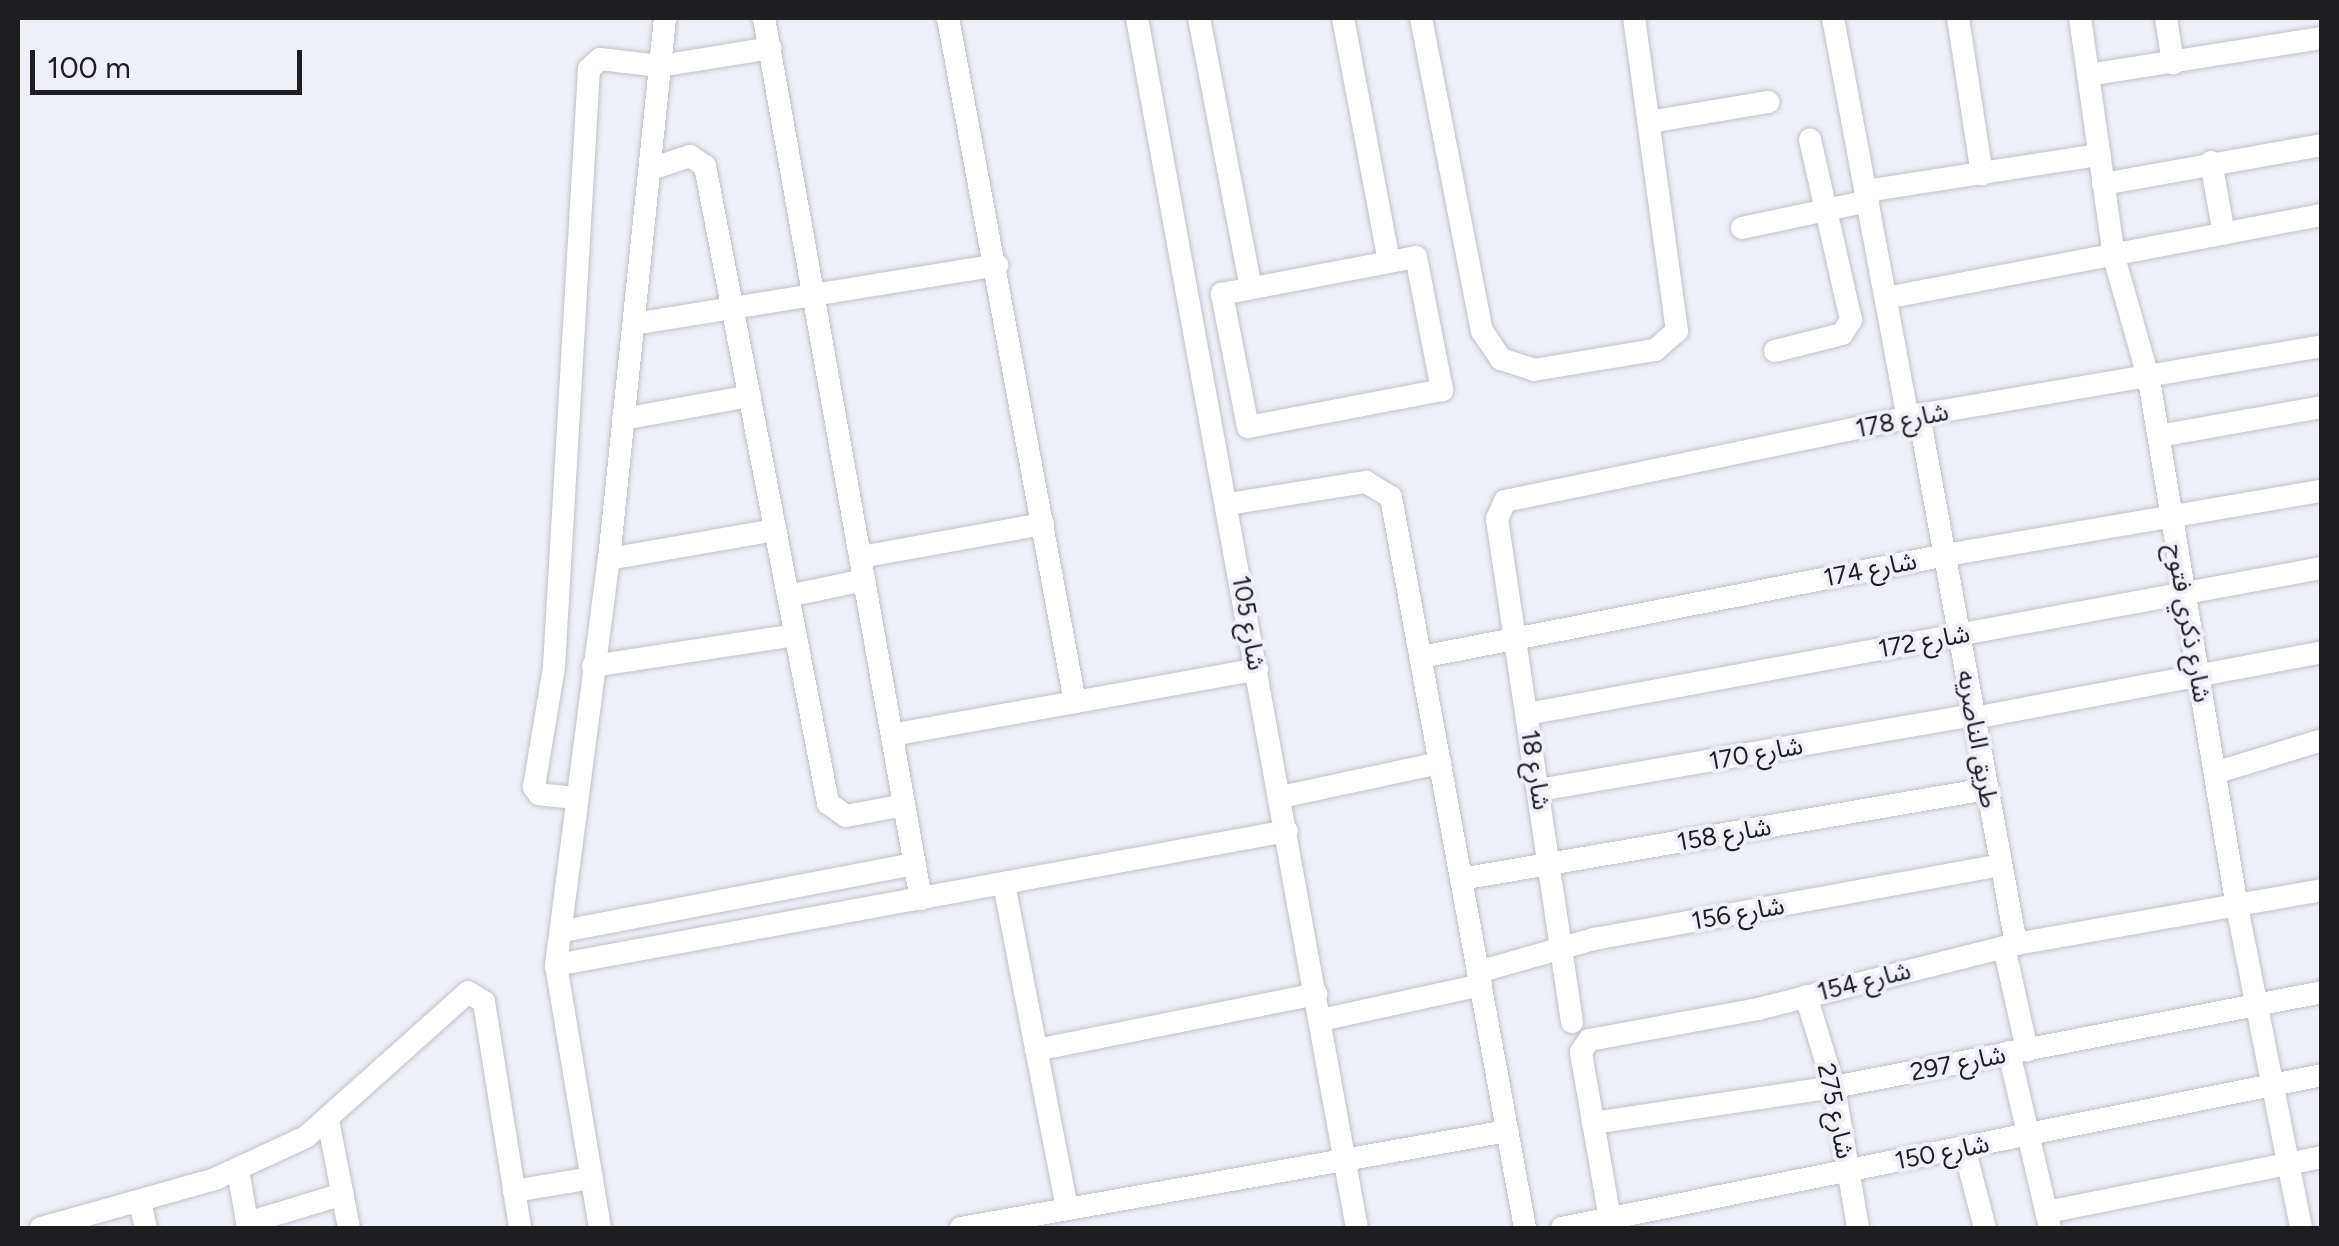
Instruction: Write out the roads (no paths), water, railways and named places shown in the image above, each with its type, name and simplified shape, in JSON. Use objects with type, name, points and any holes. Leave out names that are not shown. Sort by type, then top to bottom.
[{"type":"street","points":[[600,1228],[556,965],[609,559],[666,18]]},
{"type":"street","points":[[764,18],[921,899]]},
{"type":"street","points":[[948,18],[1075,702]]},
{"type":"street","name":"شارع 105","points":[[1138,18],[1358,1228]]},
{"type":"street","points":[[1199,18],[1251,287]]},
{"type":"street","points":[[1343,18],[1389,261]]},
{"type":"street","points":[[1421,18],[1482,331],[1495,354],[1512,365],[1534,370],[1655,350],[1677,331],[1634,18]]},
{"type":"street","name":"طريق الناصريه","points":[[1833,18],[1886,298],[1946,554],[2002,865],[2028,1135],[2048,1220]]},
{"type":"street","points":[[1958,18],[1982,174]]},
{"type":"street","name":"شارع ذكري فتوح","points":[[2080,18],[2114,257],[2149,380],[2197,680],[2218,772],[2237,907],[2260,1003],[2301,1228]]},
{"type":"street","points":[[2166,18],[2172,63]]},
{"type":"street","points":[[2088,75],[2322,38]]},
{"type":"street","points":[[575,798],[539,794],[534,787],[554,667],[589,69],[600,60],[660,66],[771,48]]},
{"type":"street","points":[[1648,122],[1768,102]]},
{"type":"street","points":[[1774,350],[1836,336],[1850,326],[1810,140]]},
{"type":"street","points":[[2103,184],[2322,145]]},
{"type":"street","points":[[1742,228],[1826,210],[1867,196],[2099,155]]},
{"type":"street","points":[[651,169],[690,156],[702,160],[828,803],[846,816],[904,805]]},
{"type":"street","points":[[2211,162],[2224,234]]},
{"type":"street","points":[[1886,298],[2322,215]]},
{"type":"street","points":[[1419,260],[1443,384],[1438,394],[1248,427],[1220,298],[1251,287],[1389,261],[1419,260]]},
{"type":"street","points":[[634,324],[996,265]]},
{"type":"street","name":"شارع 178","points":[[1496,519],[1510,499],[1914,416],[2149,380],[2322,346]]},
{"type":"street","points":[[623,420],[750,396]]},
{"type":"street","points":[[2159,436],[2322,407]]},
{"type":"street","points":[[1228,504],[1366,482],[1386,489],[1421,657],[1526,1228]]},
{"type":"street","name":"شارع 174","points":[[1421,657],[1946,554],[2322,492]]},
{"type":"street","name":"شارع 18","points":[[1496,519],[1572,1022]]},
{"type":"street","points":[[788,596],[862,568],[1043,524]]},
{"type":"street","points":[[609,559],[775,530]]},
{"type":"street","name":"شارع 172","points":[[1527,714],[2322,568]]},
{"type":"street","points":[[593,666],[796,635]]},
{"type":"street","name":"شارع 170","points":[[1539,790],[2197,680],[2322,652]]},
{"type":"street","points":[[892,734],[1258,669]]},
{"type":"street","points":[[2218,772],[2322,740]]},
{"type":"street","points":[[1281,796],[1440,763]]},
{"type":"street","name":"شارع 158","points":[[1461,878],[1988,789]]},
{"type":"street","points":[[556,965],[1287,831]]},
{"type":"street","points":[[563,932],[915,864]]},
{"type":"street","name":"شارع 156","points":[[1321,1020],[1480,979],[1594,939],[2002,865]]},
{"type":"street","points":[[1004,884],[1067,1209]]},
{"type":"street","name":"شارع 154","points":[[1610,1219],[1581,1052],[1586,1042],[1806,996],[2010,946],[2322,890]]},
{"type":"street","name":"شارع 297","points":[[1593,1123],[1834,1087],[2322,992]]},
{"type":"street","points":[[44,1228],[238,1170],[328,1120],[396,1062],[456,997],[475,994],[484,1002],[520,1228]]},
{"type":"street","points":[[1036,1050],[1316,994]]},
{"type":"street","name":"شارع 275","points":[[1806,996],[1834,1087],[1858,1228]]},
{"type":"street","name":"شارع 150","points":[[1562,1228],[2322,1075]]},
{"type":"street","points":[[328,1120],[349,1228]]},
{"type":"street","points":[[961,1228],[1507,1130]]},
{"type":"street","points":[[1964,1148],[1985,1228]]},
{"type":"street","points":[[2048,1220],[2322,1157]]},
{"type":"street","points":[[238,1170],[248,1226],[344,1194]]},
{"type":"street","points":[[514,1190],[592,1178]]},
{"type":"street","points":[[140,1202],[146,1228]]}]
